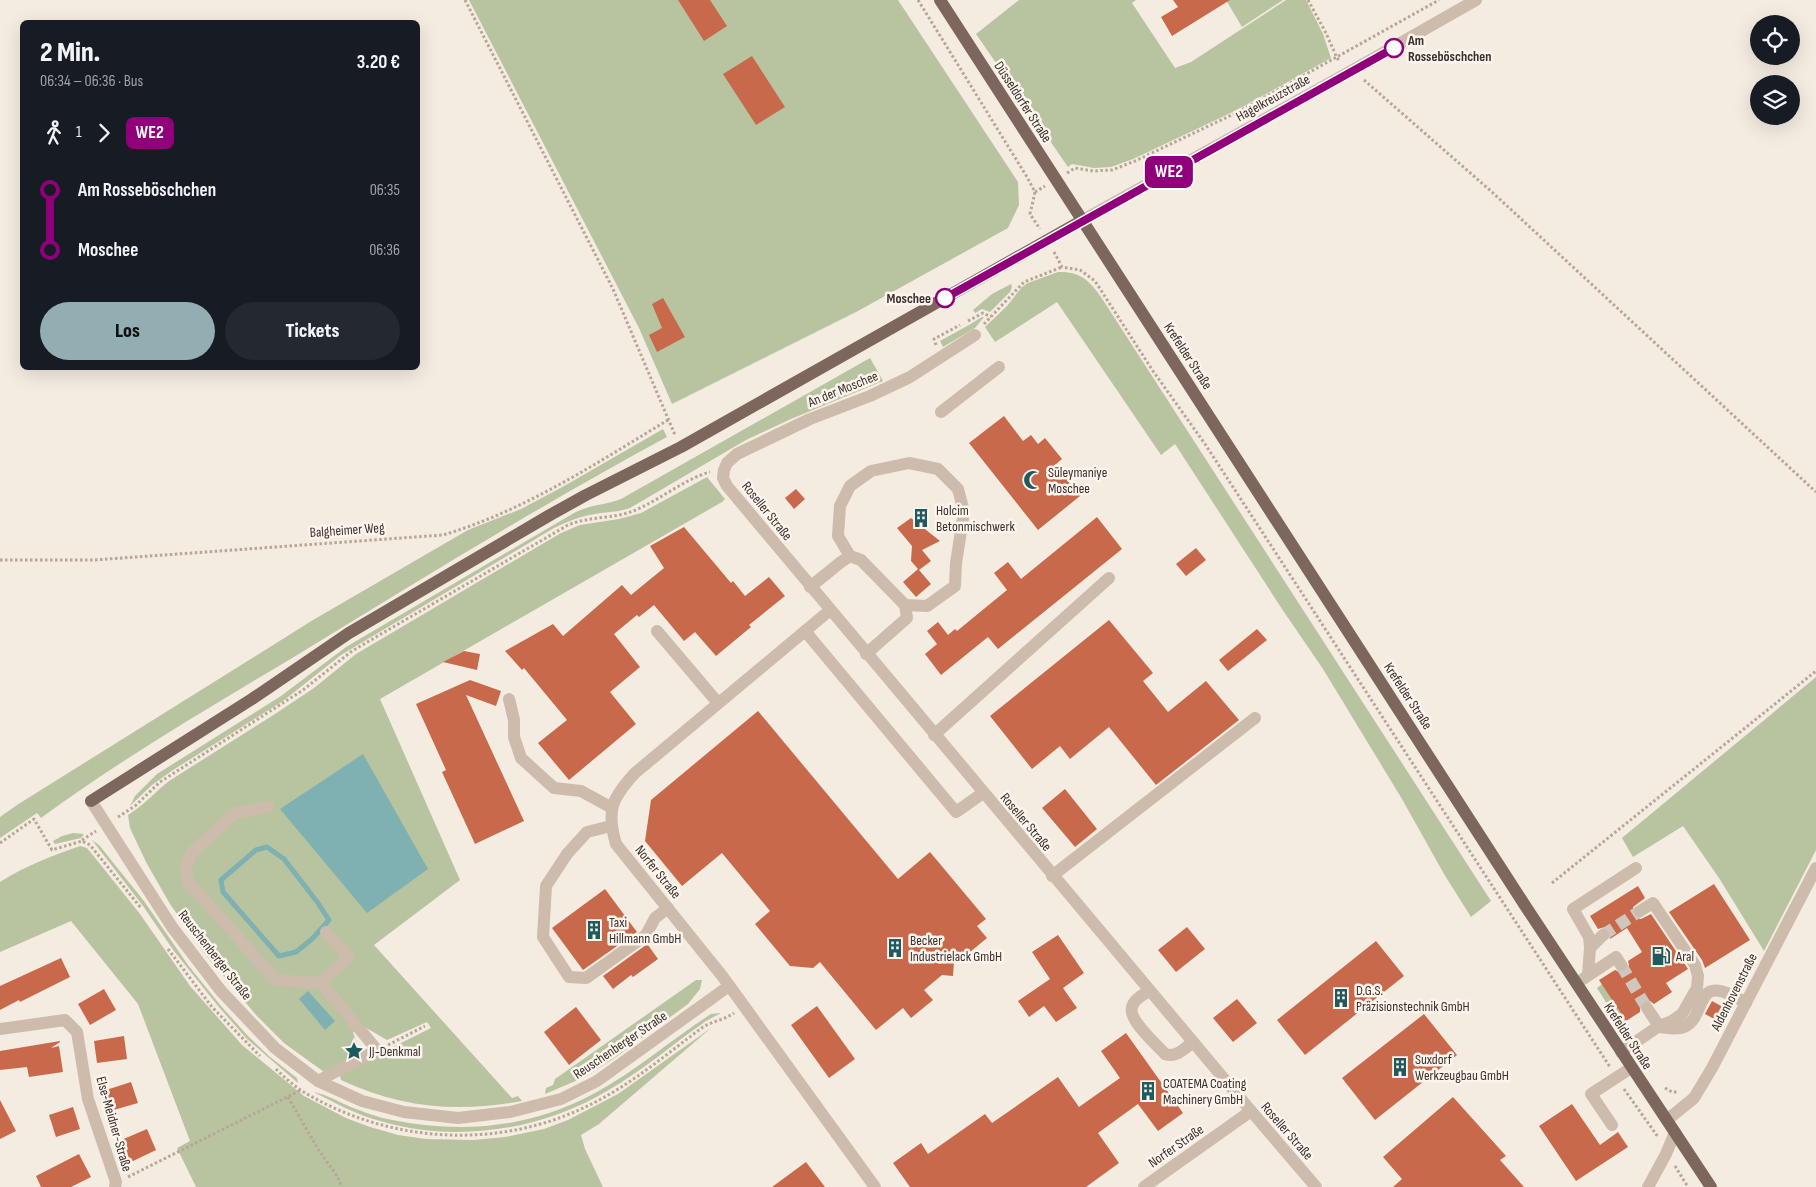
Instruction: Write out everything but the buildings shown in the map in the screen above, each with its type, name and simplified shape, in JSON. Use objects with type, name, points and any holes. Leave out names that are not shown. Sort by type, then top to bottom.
[{"type":"main road","name":"Düsseldorfer Straße","points":[[940,0],[1083,220]]},
{"type":"main road","points":[[91,801],[252,699],[349,633],[586,495],[681,447],[1083,220]]},
{"type":"main road","name":"Krefelder Straße","points":[[1083,220],[1576,984],[1711,1187]]},
{"type":"street","name":"Hagelkreuzstraße","points":[[1083,220],[1476,0]]},
{"type":"street","name":"An der Moschee","points":[[724,470],[727,463],[737,454],[810,419],[870,396],[910,377],[975,335]]},
{"type":"street","points":[[941,412],[999,367]]},
{"type":"street","points":[[866,654],[907,618],[906,605],[861,560],[850,556],[838,536],[840,506],[850,486],[871,471],[909,463],[938,469],[958,488],[964,512],[956,563],[955,586],[928,606],[906,605]]},
{"type":"street","name":"Roseller Straße","points":[[724,470],[727,486],[810,588],[1316,1187]]},
{"type":"street","points":[[810,588],[850,556]]},
{"type":"street","points":[[934,735],[1109,578]]},
{"type":"street","name":"Norfer Straße","points":[[829,610],[635,773],[618,791],[612,808],[611,826],[616,844],[730,986],[875,1187]]},
{"type":"street","points":[[657,631],[718,703]]},
{"type":"street","points":[[805,631],[956,812],[983,793]]},
{"type":"street","points":[[509,699],[514,720],[514,737],[521,758],[554,788],[581,791],[612,808]]},
{"type":"street","points":[[1052,876],[1255,718]]},
{"type":"street","name":"Reuschenberger Straße","points":[[91,801],[172,927],[220,991],[275,1048],[318,1082],[362,1101],[404,1112],[458,1118],[510,1112],[562,1099],[597,1082],[730,986]]},
{"type":"street","points":[[268,807],[235,813],[192,852],[185,868],[189,883],[276,980],[321,983],[377,1050],[318,1082]]},
{"type":"street","points":[[611,826],[588,832],[568,854],[546,886],[543,938],[569,977],[586,978],[609,962],[646,936],[655,918],[668,908]]},
{"type":"street","points":[[1588,975],[1589,937],[1573,909],[1636,868]]},
{"type":"street","name":"Aldenhovenstraße","points":[[1667,1120],[1694,1098],[1816,868]]},
{"type":"street","points":[[1621,1052],[1659,1026],[1672,1021],[1682,1014],[1697,988],[1698,976],[1695,965],[1654,903],[1640,911]]},
{"type":"street","points":[[321,983],[349,957],[326,932]]},
{"type":"street","points":[[1590,948],[1603,936]]},
{"type":"street","points":[[1576,984],[1616,956],[1621,966]]},
{"type":"street","points":[[1648,1008],[1659,1026],[1674,1029],[1685,1027],[1692,1019],[1705,994],[1713,990],[1746,1003]]},
{"type":"street","points":[[1149,991],[1135,1001],[1131,1008],[1133,1019],[1165,1054],[1177,1055],[1193,1042]]},
{"type":"street","name":"Else-Meidner-Straße","points":[[0,1029],[65,1020],[77,1032],[88,1099],[115,1185]]},
{"type":"street","points":[[1612,1125],[1591,1094],[1631,1068]]},
{"type":"street","name":"Norfer Straße","points":[[1144,1187],[1251,1112]]},
{"type":"street","points":[[1648,1187],[1667,1152],[1675,1132]]},
{"type":"path","points":[[465,0],[613,288],[681,447]]},
{"type":"path","points":[[918,0],[1027,177],[1035,192],[1030,214],[1062,267]]},
{"type":"path","points":[[1308,0],[1337,58],[1492,192],[1816,492]]},
{"type":"path","points":[[1035,192],[1076,168],[1093,171],[1112,170],[1238,112],[1440,0]]},
{"type":"path","points":[[975,335],[1018,286],[1024,282],[1062,267],[1080,270],[1095,281],[1153,371],[1210,453],[1634,1103]]},
{"type":"path","name":"Balgheimer Weg","points":[[0,560],[94,560],[443,535],[468,528],[509,511],[554,488],[668,420]]},
{"type":"path","points":[[82,840],[135,806],[160,782],[303,690],[352,651],[568,525],[582,520],[632,512],[656,501],[700,475],[724,470]]},
{"type":"path","points":[[1552,883],[1816,672]]},
{"type":"path","points":[[0,843],[34,819],[52,850]]},
{"type":"path","points":[[377,1050],[425,1026]]},
{"type":"path","points":[[115,1185],[318,1082]]},
{"type":"path","points":[[1648,1092],[1661,1083],[1666,1090],[1680,1092]]},
{"type":"path","points":[[288,1097],[342,1187]]},
{"type":"green space","points":[[469,0],[898,0],[1018,182],[1019,205],[1008,228],[858,311],[672,404],[639,328]]},
{"type":"green space","points":[[1019,0],[1136,0],[1132,3],[1175,68],[1191,62],[1286,0],[1306,0],[1323,34],[1331,58],[1237,110],[1133,159],[1111,167],[1094,168],[1072,164],[1068,167],[976,34]]},
{"type":"green space","points":[[1226,0],[1283,0],[1242,27]]},
{"type":"green space","points":[[1058,272],[1072,273],[1084,278],[1101,297],[1491,901],[1471,917],[1323,669],[1175,444],[1161,455],[1057,302],[995,342],[985,327],[1007,306],[1022,287]]},
{"type":"green space","points":[[1011,284],[1010,292],[990,312],[982,309],[975,313],[973,310],[992,294]]},
{"type":"green space","points":[[984,317],[975,328],[943,347],[940,341]]},
{"type":"green space","points":[[870,358],[883,381],[746,440],[630,508],[584,516],[554,528],[341,655],[283,701],[152,785],[130,806],[135,796],[157,774],[281,696],[346,647],[574,513],[585,508],[621,499]]},
{"type":"green space","points":[[663,429],[667,437],[575,488],[438,569],[170,732],[104,774],[41,818],[37,813],[0,838],[0,817],[17,805],[313,620],[468,530],[521,509]]},
{"type":"green space","points":[[707,477],[725,499],[722,502],[380,699],[460,880],[374,945],[512,1098],[518,1096],[522,1101],[475,1107],[430,1106],[385,1097],[341,1080],[340,1076],[347,1070],[431,1028],[427,1022],[387,1040],[361,1025],[353,1032],[360,1055],[324,1072],[284,1043],[256,1015],[204,953],[170,904],[146,862],[130,828],[128,815],[169,781],[314,688],[356,654],[561,533],[580,525],[619,519],[641,513]]},
{"type":"green space","points":[[1816,677],[1816,850],[1764,951],[1719,878],[1683,826],[1633,857],[1622,838]]},
{"type":"green space","points":[[73,833],[84,834],[81,838],[55,844],[53,841],[62,836]]},
{"type":"green space","points":[[92,840],[99,845],[144,901],[188,965],[221,1006],[270,1057],[297,1078],[298,1083],[247,1039],[218,1006],[174,951],[143,906]]},
{"type":"green space","points":[[80,846],[87,848],[96,859],[140,914],[190,986],[242,1045],[304,1096],[346,1118],[370,1127],[398,1135],[426,1139],[473,1140],[505,1137],[544,1129],[568,1120],[618,1094],[711,1028],[599,1124],[581,1135],[585,1149],[603,1187],[196,1187],[177,1148],[190,1141],[138,1004],[71,921],[0,952],[0,882],[29,866]]},
{"type":"green space","points":[[696,980],[702,980],[700,989],[688,1004],[616,1057],[585,1077],[545,1094],[546,1088],[553,1085],[555,1079]]},
{"type":"green space","points":[[1602,984],[1629,1025],[1623,1029],[1597,988]]},
{"type":"green space","points":[[721,1013],[706,1021],[645,1066],[607,1091],[581,1105],[554,1116],[526,1124],[467,1132],[409,1128],[363,1115],[314,1092],[378,1117],[418,1124],[471,1127],[521,1121],[571,1105],[595,1093],[625,1075],[711,1014]]},
{"type":"water","points":[[363,754],[428,869],[367,913],[280,809]]},
{"type":"water","points":[[308,991],[335,1021],[325,1030],[299,999]]},
{"type":"waterway","points":[[267,847],[284,859],[329,920],[312,939],[296,952],[279,956],[223,892],[221,880],[256,850],[267,847]]},
{"type":"tunnel","points":[[1603,935],[1640,911]]},
{"type":"tunnel","points":[[1621,965],[1647,1008]]},
{"type":"bus line","name":"WE2","points":[[945,298],[1394,48]]},
{"type":"place","name":"Am Rosseböschchen","points":[[1394,48]]},
{"type":"place","name":"Moschee","points":[[945,298]]},
{"type":"place","name":"Süleymaniye Moschee","points":[[1033,480]]},
{"type":"place","name":"Holcim Betonmischwerk","points":[[921,518]]},
{"type":"place","name":"Taxi Hillmann GmbH","points":[[594,930]]},
{"type":"place","name":"Becker Industrielack GmbH","points":[[895,948]]},
{"type":"place","name":"Aral","points":[[1661,956]]},
{"type":"place","name":"D.G.S. Präzisionstechnik GmbH","points":[[1341,998]]},
{"type":"place","name":"JJ-Denkmal","points":[[354,1051]]},
{"type":"place","name":"Suxdorf Werkzeugbau GmbH","points":[[1400,1067]]},
{"type":"place","name":"COATEMA Coating Machinery GmbH","points":[[1148,1091]]}]
